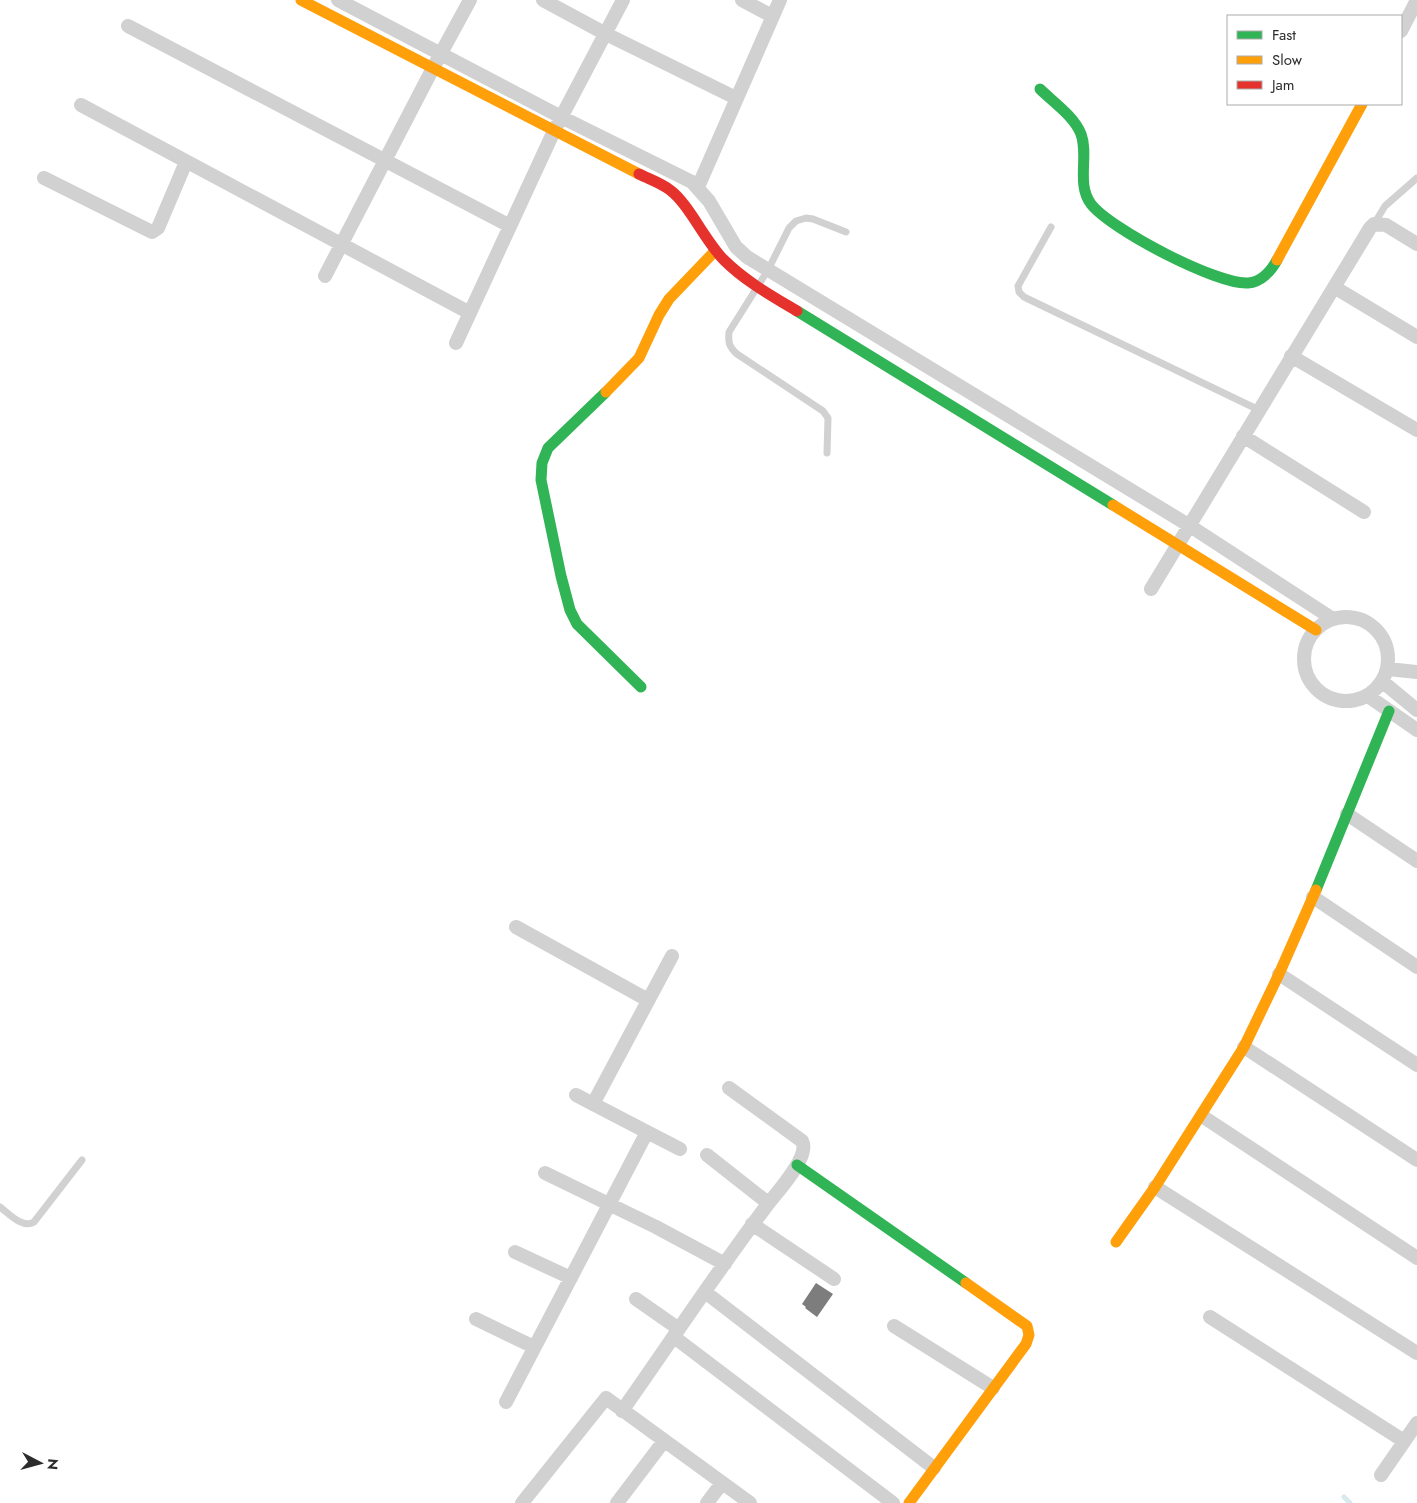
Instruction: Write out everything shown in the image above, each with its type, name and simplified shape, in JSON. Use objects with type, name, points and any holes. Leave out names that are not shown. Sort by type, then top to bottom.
[{"type":"street","points":[[301,0],[670,190],[682,203],[715,251],[735,271],[758,287],[1316,630]]},
{"type":"street","points":[[338,0],[561,117],[692,182],[708,201],[736,247],[747,257],[1190,526],[1333,619]]},
{"type":"street","points":[[325,276],[470,0]]},
{"type":"street","points":[[543,0],[606,34],[736,98]]},
{"type":"street","points":[[456,343],[554,131],[623,0]]},
{"type":"street","points":[[742,0],[772,16]]},
{"type":"street","points":[[698,187],[780,0]]},
{"type":"street","points":[[1402,29],[1416,4]]},
{"type":"street","points":[[128,26],[510,226]]},
{"type":"street","points":[[1040,90],[1080,132],[1083,142],[1084,188],[1091,203],[1100,214],[1118,228],[1211,275],[1246,283],[1263,277],[1273,266],[1361,105]]},
{"type":"street","points":[[81,105],[470,313]]},
{"type":"street","points":[[44,178],[152,232],[158,228],[186,162]]},
{"type":"street","points":[[1152,588],[1291,356],[1374,224],[1386,225],[1417,244]]},
{"type":"street","points":[[641,687],[577,624],[570,610],[560,576],[540,470],[548,448],[639,358],[659,315],[669,299],[715,251]]},
{"type":"street","points":[[1334,287],[1417,337]]},
{"type":"street","points":[[1291,356],[1417,430]]},
{"type":"street","points":[[1244,436],[1364,512]]},
{"type":"street","points":[[1347,616],[1360,619],[1372,625],[1382,636],[1388,648],[1389,662],[1385,675],[1368,696],[1355,701],[1342,702],[1330,699],[1319,692],[1310,682],[1305,670],[1304,658],[1306,645],[1316,630],[1322,624],[1333,619],[1347,616]]},
{"type":"street","points":[[1385,675],[1417,672]]},
{"type":"street","points":[[1385,675],[1417,710]]},
{"type":"street","points":[[1368,696],[1417,730]]},
{"type":"street","points":[[1116,1242],[1155,1188],[1244,1047],[1313,897],[1389,711]]},
{"type":"street","points":[[1347,814],[1417,861]]},
{"type":"street","points":[[1313,897],[1417,967]]},
{"type":"street","points":[[516,927],[648,1000]]},
{"type":"street","points":[[593,1104],[672,956]]},
{"type":"street","points":[[1279,974],[1417,1065]]},
{"type":"street","points":[[1244,1047],[1417,1160]]},
{"type":"street","points":[[622,1410],[752,1224],[798,1165],[804,1150],[802,1141],[728,1088]]},
{"type":"street","points":[[576,1095],[680,1149]]},
{"type":"street","points":[[1202,1116],[1417,1258]]},
{"type":"street","points":[[506,1402],[647,1132]]},
{"type":"street","points":[[707,1155],[768,1204]]},
{"type":"street","points":[[798,1165],[1027,1326],[1029,1335],[1026,1344],[909,1503]]},
{"type":"street","points":[[546,1173],[656,1227],[725,1264]]},
{"type":"street","points":[[1155,1188],[1417,1354]]},
{"type":"street","points":[[752,1224],[834,1279]]},
{"type":"street","points":[[516,1252],[571,1278]]},
{"type":"street","points":[[705,1292],[934,1468]]},
{"type":"street","points":[[636,1299],[676,1333],[893,1503]]},
{"type":"street","points":[[1210,1317],[1404,1441]]},
{"type":"street","points":[[476,1319],[534,1348]]},
{"type":"street","points":[[894,1326],[993,1388]]},
{"type":"street","points":[[522,1503],[606,1398],[750,1503]]},
{"type":"street","points":[[1381,1475],[1417,1423]]},
{"type":"street","points":[[617,1503],[664,1441]]},
{"type":"street","points":[[707,1503],[722,1483]]},
{"type":"lane","points":[[1374,224],[1385,206],[1416,182]]},
{"type":"lane","points":[[827,453],[828,418],[823,411],[730,348],[728,339],[729,332],[768,270],[789,228],[796,221],[806,218],[813,219],[846,232]]},
{"type":"lane","points":[[1051,227],[1018,286],[1019,292],[1024,297],[1259,410]]},
{"type":"lane","points":[[0,1207],[24,1224],[34,1222],[82,1160]]},
{"type":"building","points":[[816,1283],[833,1294],[817,1317],[802,1304]]},
{"type":"waterway","points":[[1344,1497],[1350,1503]]},
{"type":"traffic: fast","points":[[1040,89],[1078,127],[1084,151],[1084,188],[1091,204],[1102,215],[1141,241],[1165,254],[1213,275],[1233,281],[1248,283],[1257,281],[1269,272],[1277,260]]},
{"type":"traffic: fast","points":[[797,311],[1113,505]]},
{"type":"traffic: fast","points":[[606,392],[548,448],[542,463],[541,480],[570,610],[577,624],[641,687]]},
{"type":"traffic: fast","points":[[1316,890],[1389,711]]},
{"type":"traffic: fast","points":[[797,1165],[966,1283]]},
{"type":"traffic: slow","points":[[301,0],[639,174]]},
{"type":"traffic: slow","points":[[1277,260],[1361,105]]},
{"type":"traffic: slow","points":[[606,392],[639,358],[659,315],[669,299],[715,251]]},
{"type":"traffic: slow","points":[[1113,505],[1316,630]]},
{"type":"traffic: slow","points":[[1116,1242],[1155,1187],[1244,1047],[1316,890]]},
{"type":"traffic: slow","points":[[909,1503],[1026,1344],[1029,1335],[1027,1326],[966,1283]]},
{"type":"traffic: jam","points":[[639,174],[663,185],[677,196],[710,243],[732,268],[759,288],[797,311]]}]
